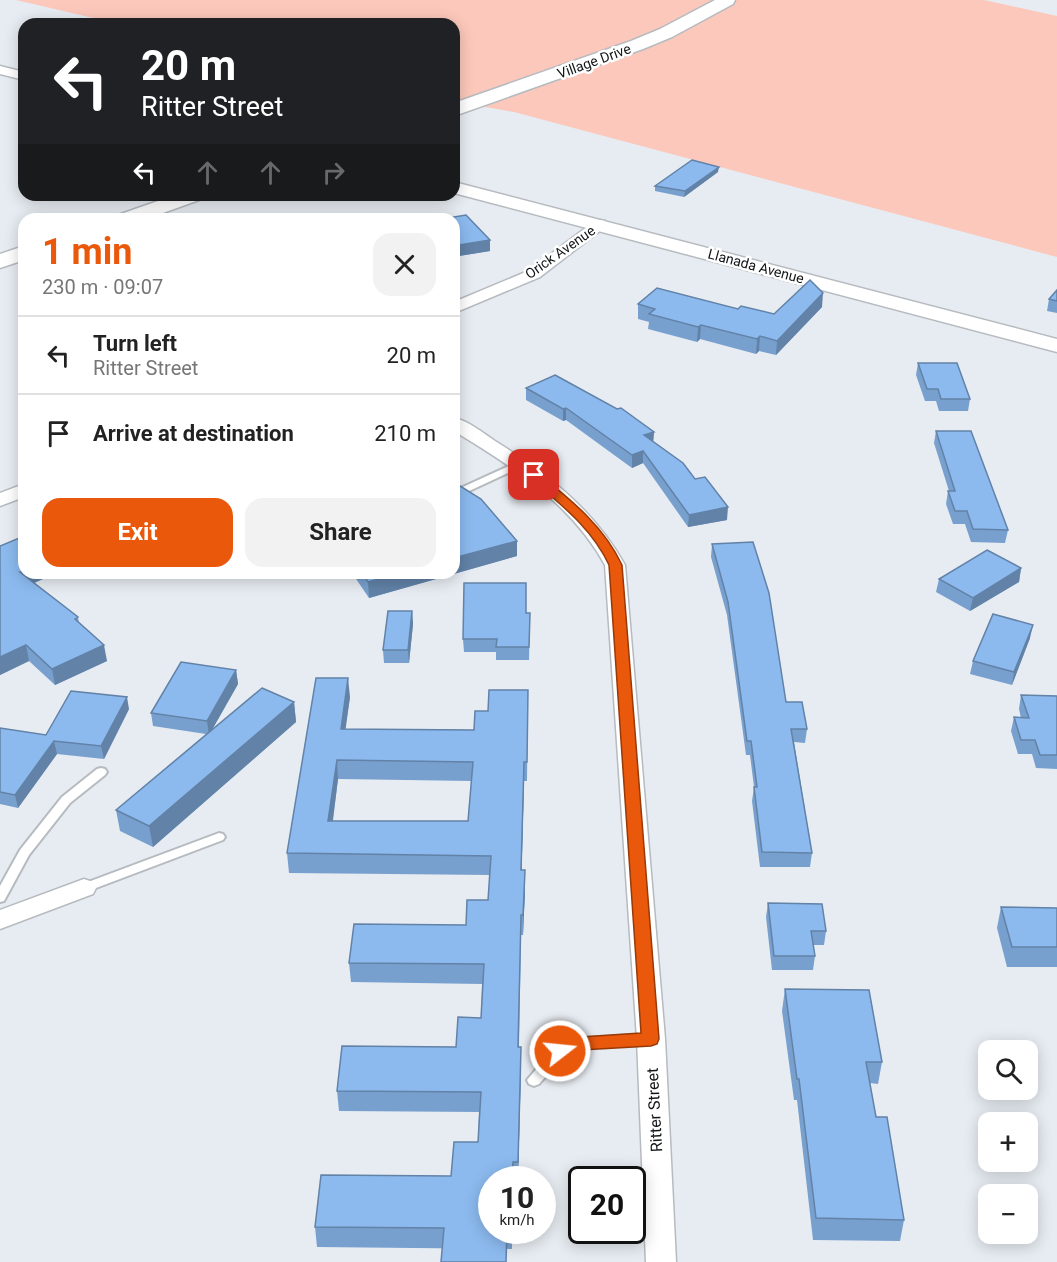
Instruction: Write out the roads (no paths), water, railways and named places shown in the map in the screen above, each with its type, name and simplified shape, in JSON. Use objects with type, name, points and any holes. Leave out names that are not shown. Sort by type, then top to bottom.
[{"type":"main road","name":"Village Drive","points":[[460,108],[637,45],[666,33],[728,0]]},
{"type":"main road","points":[[142,213],[178,201]]},
{"type":"main road","points":[[0,261],[18,255]]},
{"type":"street","points":[[0,70],[18,74]]},
{"type":"street","points":[[0,81],[18,76]]},
{"type":"street","name":"Llanada Avenue","points":[[460,189],[1057,345]]},
{"type":"street","name":"Orick Avenue","points":[[460,305],[534,274],[600,224]]},
{"type":"street","name":"Ritter Street","points":[[460,427],[520,464],[576,511],[608,549],[615,565],[651,1039],[661,1262]]},
{"type":"street","points":[[0,500],[18,492]]},
{"type":"street","points":[[0,920],[84,888]]},
{"type":"lane","points":[[460,492],[520,464]]},
{"type":"lane","points":[[0,898],[24,853],[66,800],[101,772]]},
{"type":"lane","points":[[84,888],[219,837]]},
{"type":"lane","points":[[534,1080],[560,1051],[580,1043],[651,1039]]}]
